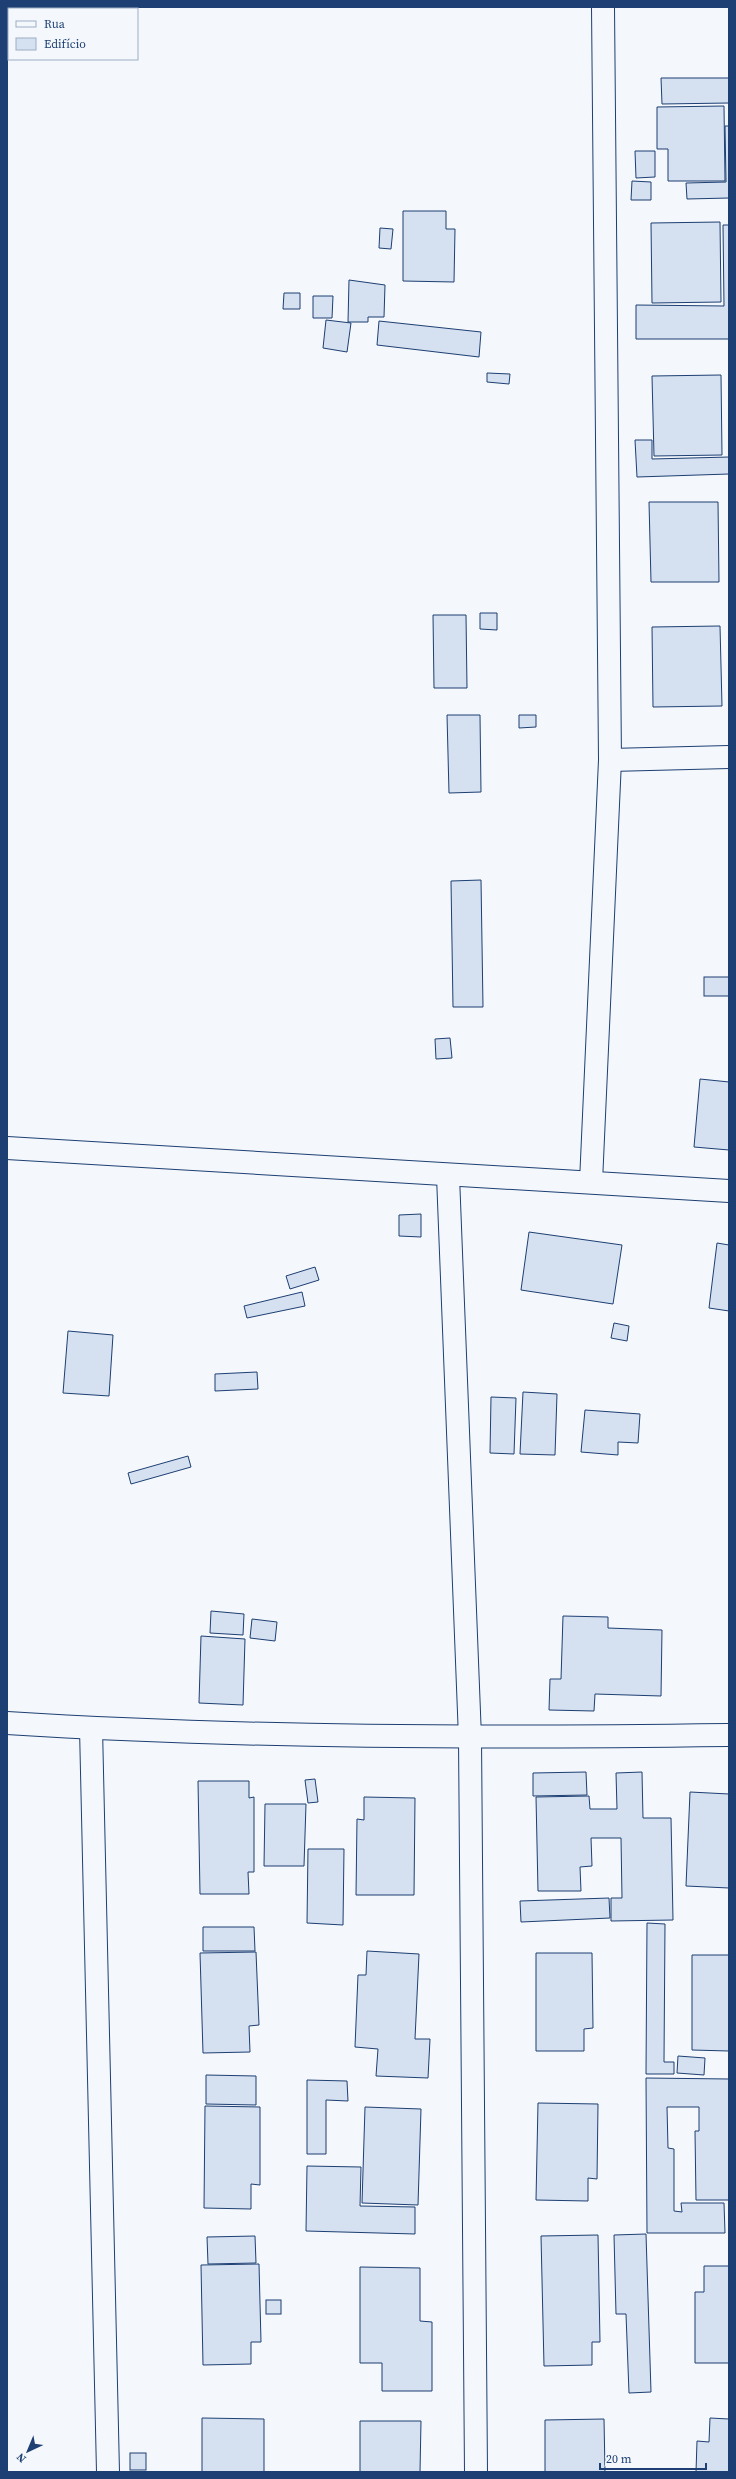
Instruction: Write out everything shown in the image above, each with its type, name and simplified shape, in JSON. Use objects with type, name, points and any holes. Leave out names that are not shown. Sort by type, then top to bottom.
[{"type":"street","points":[[592,1182],[610,760],[604,7]]},
{"type":"street","points":[[610,760],[729,757]]},
{"type":"street","points":[[7,1148],[448,1176],[592,1182],[729,1191]]},
{"type":"street","points":[[448,1176],[470,1738],[476,2472]]},
{"type":"street","points":[[7,1722],[91,1728],[470,1738],[729,1735]]},
{"type":"street","points":[[91,1728],[108,2472]]},
{"type":"building","points":[[661,78],[729,78],[729,103],[662,104]]},
{"type":"building","points":[[724,106],[725,181],[668,181],[668,149],[657,149],[657,107]]},
{"type":"building","points":[[725,126],[729,126],[729,198],[687,199],[686,183],[726,182]]},
{"type":"building","points":[[635,151],[655,151],[655,177],[636,178]]},
{"type":"building","points":[[632,181],[651,182],[651,200],[631,200]]},
{"type":"building","points":[[403,211],[446,211],[446,229],[455,229],[454,282],[403,281]]},
{"type":"building","points":[[720,222],[721,302],[652,303],[651,223]]},
{"type":"building","points":[[723,225],[729,225],[729,339],[636,339],[636,305],[724,306]]},
{"type":"building","points":[[380,228],[393,229],[391,249],[379,248]]},
{"type":"building","points":[[349,280],[385,285],[384,317],[368,317],[368,322],[348,322]]},
{"type":"building","points":[[284,293],[300,293],[300,309],[283,309]]},
{"type":"building","points":[[313,296],[333,296],[332,318],[313,318]]},
{"type":"building","points":[[326,320],[351,323],[347,352],[323,348]]},
{"type":"building","points":[[379,321],[481,332],[479,357],[377,345]]},
{"type":"building","points":[[487,373],[510,374],[509,384],[487,382]]},
{"type":"building","points":[[721,375],[722,455],[654,456],[652,376]]},
{"type":"building","points":[[635,440],[652,440],[652,459],[729,457],[729,474],[637,477]]},
{"type":"building","points":[[649,502],[718,502],[719,582],[651,582]]},
{"type":"building","points":[[480,613],[497,613],[497,630],[480,629]]},
{"type":"building","points":[[433,615],[466,615],[467,688],[434,688]]},
{"type":"building","points":[[720,626],[722,706],[653,707],[652,627]]},
{"type":"building","points":[[447,715],[480,715],[481,792],[449,793]]},
{"type":"building","points":[[519,715],[536,715],[536,727],[519,728]]},
{"type":"building","points":[[481,880],[483,1007],[453,1007],[451,881]]},
{"type":"building","points":[[704,977],[729,977],[729,996],[704,996]]},
{"type":"building","points":[[450,1038],[452,1058],[436,1059],[435,1039]]},
{"type":"building","points":[[700,1079],[729,1082],[729,1150],[694,1147]]},
{"type":"building","points":[[421,1214],[421,1237],[399,1236],[399,1215]]},
{"type":"building","points":[[529,1232],[622,1245],[613,1304],[521,1290]]},
{"type":"building","points":[[717,1243],[729,1245],[729,1311],[709,1308]]},
{"type":"building","points":[[315,1267],[319,1280],[290,1289],[286,1276]]},
{"type":"building","points":[[302,1292],[305,1306],[247,1318],[244,1306]]},
{"type":"building","points":[[614,1323],[629,1326],[627,1341],[611,1338]]},
{"type":"building","points":[[68,1331],[113,1335],[109,1396],[63,1393]]},
{"type":"building","points":[[257,1372],[258,1389],[215,1391],[215,1374]]},
{"type":"building","points":[[523,1392],[557,1394],[555,1455],[520,1454]]},
{"type":"building","points":[[491,1397],[516,1398],[514,1454],[490,1453]]},
{"type":"building","points":[[585,1410],[640,1414],[638,1443],[618,1442],[618,1455],[581,1452]]},
{"type":"building","points":[[188,1456],[191,1467],[131,1484],[128,1473]]},
{"type":"building","points":[[211,1611],[244,1614],[243,1635],[210,1633]]},
{"type":"building","points":[[563,1616],[608,1617],[608,1628],[662,1630],[661,1696],[595,1694],[594,1711],[549,1710],[550,1679],[561,1679]]},
{"type":"building","points":[[252,1619],[277,1622],[275,1641],[250,1638]]},
{"type":"building","points":[[201,1636],[245,1639],[243,1705],[199,1703]]},
{"type":"building","points":[[586,1772],[587,1795],[533,1796],[533,1773]]},
{"type":"building","points":[[642,1772],[643,1818],[671,1818],[673,1920],[611,1921],[611,1898],[622,1898],[621,1838],[591,1838],[592,1866],[580,1867],[581,1891],[538,1891],[536,1797],[589,1796],[590,1809],[617,1809],[616,1773]]},
{"type":"building","points":[[315,1779],[318,1802],[308,1803],[305,1780]]},
{"type":"building","points":[[198,1781],[249,1781],[249,1798],[254,1797],[254,1872],[248,1872],[249,1894],[200,1894]]},
{"type":"building","points":[[690,1792],[729,1794],[729,1888],[686,1886]]},
{"type":"building","points":[[364,1797],[415,1798],[414,1895],[356,1895],[357,1819],[364,1820]]},
{"type":"building","points":[[265,1804],[306,1804],[304,1866],[264,1866]]},
{"type":"building","points":[[308,1849],[344,1849],[343,1925],[307,1923]]},
{"type":"building","points":[[609,1898],[610,1918],[521,1922],[520,1901]]},
{"type":"building","points":[[647,1923],[665,1924],[664,2062],[674,2062],[674,2074],[646,2074]]},
{"type":"building","points":[[203,1927],[254,1927],[255,1951],[203,1951]]},
{"type":"building","points":[[367,1951],[419,1954],[415,2039],[430,2039],[428,2078],[376,2076],[378,2049],[355,2047],[358,1975],[366,1975]]},
{"type":"building","points":[[256,1952],[259,2025],[249,2026],[250,2052],[203,2053],[200,1953]]},
{"type":"building","points":[[536,1953],[592,1953],[593,2028],[584,2029],[584,2051],[536,2051]]},
{"type":"building","points":[[692,1955],[729,1955],[729,2051],[692,2050]]},
{"type":"building","points":[[678,2056],[705,2058],[704,2075],[677,2073]]},
{"type":"building","points":[[206,2075],[256,2076],[256,2105],[206,2104]]},
{"type":"building","points":[[646,2078],[729,2079],[729,2200],[696,2200],[695,2131],[699,2131],[699,2107],[667,2107],[668,2148],[674,2149],[674,2211],[682,2212],[681,2203],[724,2203],[725,2233],[647,2233]]},
{"type":"building","points":[[307,2080],[347,2081],[348,2101],[326,2100],[326,2154],[307,2154]]},
{"type":"building","points":[[538,2103],[598,2104],[597,2179],[588,2178],[588,2201],[536,2200]]},
{"type":"building","points":[[205,2106],[260,2107],[260,2185],[251,2184],[251,2209],[204,2208]]},
{"type":"building","points":[[365,2107],[421,2109],[418,2205],[362,2203]]},
{"type":"building","points":[[307,2166],[361,2167],[360,2206],[415,2207],[415,2234],[306,2231]]},
{"type":"building","points":[[646,2234],[651,2392],[629,2393],[626,2314],[616,2314],[614,2235]]},
{"type":"building","points":[[598,2235],[600,2342],[592,2342],[592,2365],[544,2366],[541,2236]]},
{"type":"building","points":[[255,2236],[256,2263],[208,2264],[207,2237]]},
{"type":"building","points":[[259,2264],[261,2342],[251,2342],[251,2364],[203,2365],[201,2265]]},
{"type":"building","points":[[704,2266],[729,2266],[729,2363],[695,2363],[695,2292],[704,2292]]},
{"type":"building","points":[[360,2267],[420,2268],[420,2321],[432,2322],[432,2391],[382,2391],[382,2363],[360,2363]]},
{"type":"building","points":[[266,2300],[281,2300],[281,2314],[266,2314]]},
{"type":"building","points":[[202,2418],[264,2419],[264,2472],[202,2472]]},
{"type":"building","points":[[710,2418],[729,2419],[729,2472],[696,2472],[697,2441],[709,2442]]},
{"type":"building","points":[[604,2419],[605,2472],[545,2472],[545,2420]]},
{"type":"building","points":[[360,2421],[421,2421],[420,2472],[360,2472]]},
{"type":"building","points":[[130,2453],[146,2453],[146,2470],[130,2470]]}]
